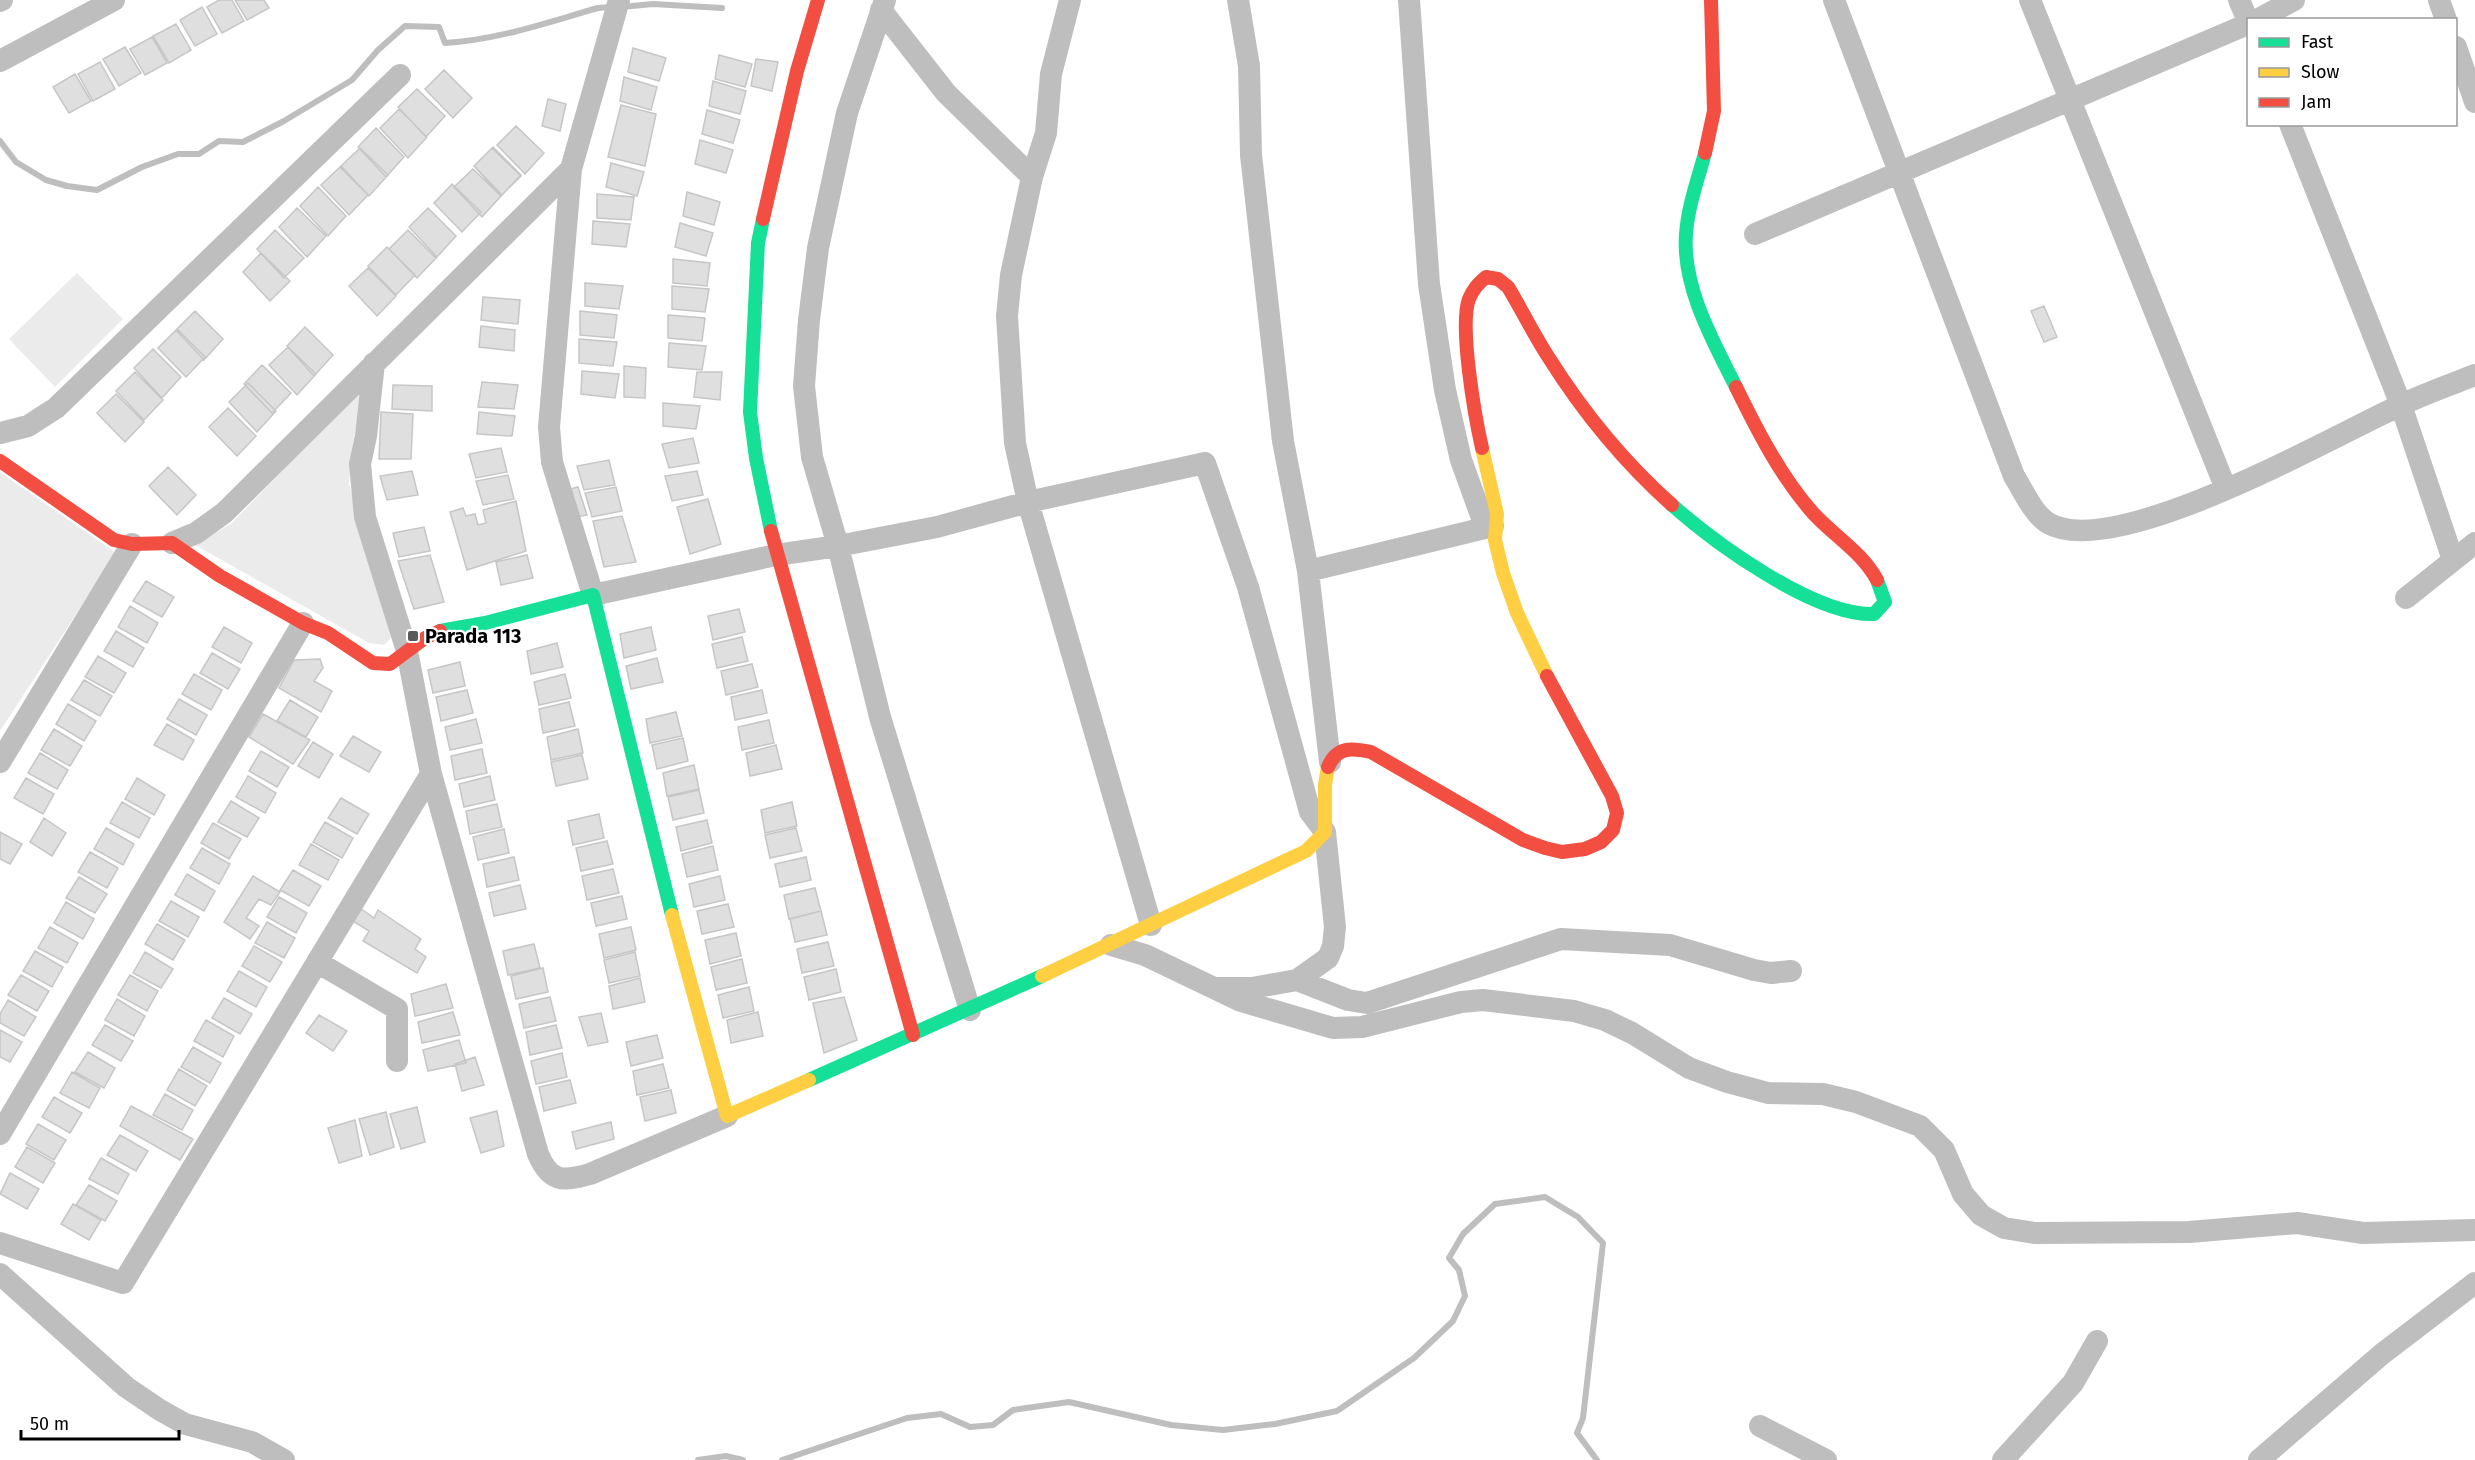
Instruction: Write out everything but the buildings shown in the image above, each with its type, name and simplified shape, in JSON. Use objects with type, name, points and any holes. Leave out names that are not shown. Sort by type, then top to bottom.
[{"type":"street","points":[[0,61],[114,0]]},
{"type":"street","points":[[619,0],[571,169],[549,446],[593,595],[650,832],[727,1116]]},
{"type":"street","points":[[818,0],[797,72],[758,243],[750,412],[756,458],[776,555],[913,1035]]},
{"type":"street","points":[[1070,0],[1051,74],[1047,133],[1032,177],[1011,275],[1008,316],[1015,443],[1028,502],[1151,925]]},
{"type":"street","points":[[1217,988],[1259,987],[1297,980],[1328,958],[1333,946],[1335,927],[1325,832],[1326,781],[1330,762],[1308,571],[1283,441],[1251,154],[1249,66],[1238,0]]},
{"type":"street","points":[[1409,0],[1429,284],[1442,370],[1461,460],[1482,518],[1493,526]]},
{"type":"street","points":[[1330,762],[1338,750],[1345,747],[1371,752],[1523,840],[1546,849],[1567,852],[1590,848],[1608,836],[1616,826],[1617,813],[1612,796],[1512,605],[1498,559],[1493,526],[1497,514],[1479,433],[1467,339],[1468,301],[1474,286],[1486,277],[1498,279],[1508,287],[1555,368],[1592,418],[1631,464],[1682,516],[1774,580],[1834,607],[1862,616],[1874,614],[1885,602],[1883,589],[1874,573],[1805,504],[1781,467],[1712,335],[1688,269],[1684,249],[1687,229],[1713,122],[1715,98],[1711,66],[1711,0]]},
{"type":"street","points":[[1834,0],[2014,476],[2034,508],[2047,523],[2065,529],[2121,527],[2169,513],[2226,489],[2401,405],[2475,375]]},
{"type":"street","points":[[2030,0],[2226,489]]},
{"type":"street","points":[[2240,0],[2247,19]]},
{"type":"street","points":[[2261,18],[2294,0]]},
{"type":"street","points":[[2439,0],[2445,18]]},
{"type":"street","points":[[883,5],[946,93],[1032,177]]},
{"type":"street","points":[[883,5],[847,113],[818,248],[804,386],[812,457],[838,546],[880,717],[970,1010]]},
{"type":"street","points":[[1755,234],[1901,174],[2247,22]]},
{"type":"street","points":[[2457,50],[2475,102]]},
{"type":"street","points":[[0,433],[28,426],[56,408],[400,75]]},
{"type":"street","points":[[2291,126],[2401,405],[2453,560]]},
{"type":"street","points":[[0,461],[114,540],[132,544],[172,543],[196,533],[224,513],[571,169]]},
{"type":"street","points":[[374,363],[366,436],[360,464],[360,485],[365,517],[407,651],[431,774],[538,1154],[544,1168],[557,1179],[572,1179],[590,1174],[970,1010],[1285,863],[1306,851],[1325,832]]},
{"type":"street","points":[[172,543],[220,576],[303,623],[328,633],[373,663],[390,664],[425,638],[444,629],[485,623],[593,595],[776,555],[937,527],[1028,502],[1205,464],[1248,587],[1310,812],[1325,832]]},
{"type":"street","points":[[1308,571],[1493,526]]},
{"type":"street","points":[[2406,598],[2475,543]]},
{"type":"street","points":[[0,762],[132,544]]},
{"type":"street","points":[[0,1134],[303,623]]},
{"type":"street","points":[[0,1243],[123,1283],[431,774]]},
{"type":"street","points":[[1297,980],[1331,994],[1367,1003],[1561,939],[1670,945],[1754,970],[1771,973],[1791,971]]},
{"type":"street","points":[[1111,945],[1145,955],[1266,1010],[1332,1028],[1362,1027],[1461,1002],[1483,1000],[1574,1011],[1605,1020],[1632,1033],[1689,1068],[1727,1082],[1768,1093],[1823,1094],[1856,1102],[1920,1126],[1944,1150],[1963,1194],[1981,1215],[2004,1227],[2024,1231],[2189,1232],[2297,1223],[2363,1233],[2475,1230]]},
{"type":"street","points":[[317,962],[397,1009],[397,1061]]},
{"type":"street","points":[[0,1274],[126,1387],[160,1410],[185,1424],[252,1442],[284,1460]]},
{"type":"street","points":[[2259,1460],[2382,1354],[2471,1292]]},
{"type":"street","points":[[2003,1460],[2073,1383],[2097,1341]]},
{"type":"street","points":[[1760,1426],[1826,1460]]},
{"type":"shaded area","points":[[77,273],[123,319],[55,387],[9,339]]},
{"type":"shaded area","points":[[364,385],[351,454],[349,484],[391,638],[384,645],[369,643],[195,545],[232,523]]},
{"type":"shaded area","points":[[0,472],[116,553],[0,731]]},
{"type":"waterway","points":[[621,7],[653,4],[722,8]]},
{"type":"waterway","points":[[0,141],[16,162],[46,180],[67,186],[97,190],[142,167],[178,154],[199,154],[219,141],[243,142],[284,121],[352,80],[378,50],[405,26],[439,27],[445,43],[504,34],[598,8],[611,7]]},
{"type":"waterway","points":[[782,1460],[907,1418],[941,1414],[970,1427],[993,1425],[1013,1410],[1069,1402],[1171,1425],[1223,1430],[1275,1424],[1337,1411],[1414,1358],[1453,1321],[1465,1296],[1459,1270],[1449,1258],[1463,1234],[1495,1204],[1545,1197],[1578,1217],[1603,1243],[1583,1418],[1577,1433],[1597,1460]]},
{"type":"waterway","points":[[698,1460],[726,1456],[743,1460]]},
{"type":"traffic: fast","points":[[1705,153],[1689,213],[1686,254],[1694,294],[1701,313],[1736,387]]},
{"type":"traffic: fast","points":[[763,219],[758,243],[750,412],[756,458],[771,531]]},
{"type":"traffic: fast","points":[[1672,505],[1714,539],[1767,575],[1824,603],[1850,611],[1874,614],[1885,602],[1877,580]]},
{"type":"traffic: fast","points":[[440,631],[485,623],[593,595],[672,915]]},
{"type":"traffic: fast","points":[[809,1080],[1042,976]]},
{"type":"traffic: slow","points":[[1482,448],[1497,514],[1495,540],[1503,573],[1517,613],[1547,676]]},
{"type":"traffic: slow","points":[[1042,976],[1306,851],[1325,832],[1325,785],[1328,767]]},
{"type":"traffic: slow","points":[[672,915],[727,1116],[809,1080]]},
{"type":"traffic: jam","points":[[763,219],[797,71],[818,0]]},
{"type":"traffic: jam","points":[[1705,153],[1714,111],[1711,0]]},
{"type":"traffic: jam","points":[[1482,448],[1469,372],[1466,312],[1472,292],[1486,277],[1498,279],[1508,287],[1549,358],[1590,417],[1621,454],[1672,505]]},
{"type":"traffic: jam","points":[[1736,387],[1761,436],[1790,484],[1813,513],[1864,561],[1877,580]]},
{"type":"traffic: jam","points":[[0,461],[114,540],[132,544],[172,543],[220,576],[303,623],[328,633],[373,663],[390,664],[425,638],[440,631]]},
{"type":"traffic: jam","points":[[771,531],[913,1035]]},
{"type":"traffic: jam","points":[[1328,767],[1336,755],[1346,750],[1371,752],[1523,840],[1562,852],[1585,849],[1601,842],[1613,830],[1617,813],[1612,796],[1547,676]]},
{"type":"place","name":"Parada 113","points":[[413,636]]}]
